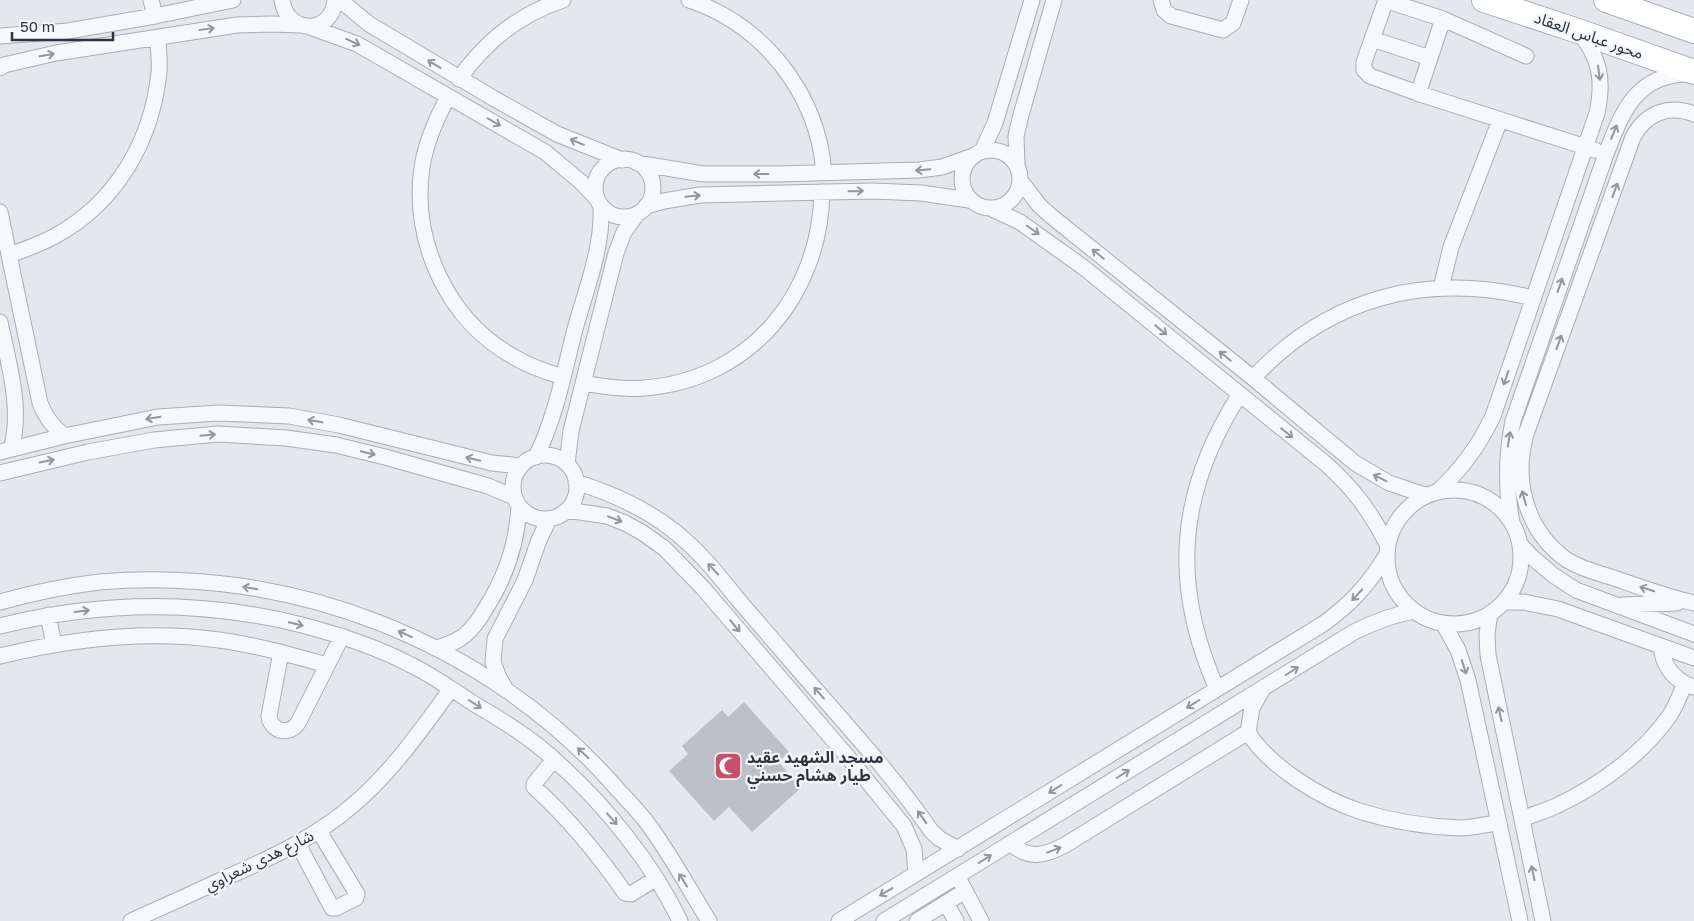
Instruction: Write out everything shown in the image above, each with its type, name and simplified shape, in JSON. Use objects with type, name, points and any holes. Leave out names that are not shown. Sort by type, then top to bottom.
[{"type":"main road","name":"محور عباس العقاد","points":[[1484,0],[1578,31],[1694,73]]},
{"type":"main road","points":[[1606,0],[1694,31]]},
{"type":"street","points":[[151,0],[156,16]]},
{"type":"street","points":[[0,36],[68,31],[156,16],[233,0]]},
{"type":"street","points":[[282,0],[287,15],[303,26],[357,44],[384,58],[545,152],[581,182],[613,215],[621,217],[664,201],[700,195],[896,191],[969,200],[982,207],[1002,206],[1017,193],[1016,136],[1054,0]]},
{"type":"street","points":[[0,68],[4,65],[41,56],[238,25],[272,24],[303,26],[320,24],[326,20],[334,9],[336,0]]},
{"type":"street","points":[[340,0],[369,24],[459,79],[557,134],[630,161],[648,172],[652,193],[619,242],[571,431],[567,464]]},
{"type":"street","points":[[459,79],[475,59],[500,34],[534,12],[562,0]]},
{"type":"street","points":[[689,0],[715,11],[746,30],[768,49],[783,66],[812,119],[818,138],[824,173]]},
{"type":"street","points":[[969,200],[961,183],[961,174],[964,165],[976,154],[995,123],[1032,0]]},
{"type":"street","points":[[1161,0],[1164,10],[1171,16],[1223,30],[1232,23],[1241,0]]},
{"type":"street","points":[[1526,56],[1443,18],[1385,0],[1364,62],[1364,70],[1370,76],[1418,94],[1606,154]]},
{"type":"street","points":[[1418,94],[1443,18]]},
{"type":"street","points":[[839,921],[1339,612],[1365,587],[1386,550],[1394,524],[1408,507],[1432,493],[1467,462],[1493,416],[1597,114],[1600,79],[1597,61],[1589,45],[1578,31]]},
{"type":"street","points":[[8,255],[35,246],[73,225],[109,193],[124,174],[146,132],[155,102],[159,70],[158,38]]},
{"type":"street","points":[[1372,39],[1430,58]]},
{"type":"street","points":[[990,208],[1020,222],[1083,267],[1345,481],[1362,500],[1376,521],[1386,550],[1389,577],[1399,596],[1414,611],[1425,618],[1443,623],[1459,624],[1475,620],[1490,613],[1504,602],[1517,581],[1520,569],[1520,544],[1512,522],[1506,478],[1507,454],[1513,421],[1619,121],[1628,104],[1642,89],[1659,79],[1678,74],[1694,73]]},
{"type":"street","points":[[448,97],[436,119],[422,168],[420,193],[422,218],[426,243],[434,267],[458,309],[490,341],[512,357],[537,369],[563,377]]},
{"type":"street","points":[[1691,603],[1580,566],[1569,561],[1559,553],[1542,535],[1529,513],[1520,475],[1520,462],[1524,441],[1633,137],[1638,128],[1651,116],[1660,112],[1678,109],[1694,114]]},
{"type":"street","points":[[1441,288],[1451,247],[1500,120]]},
{"type":"street","points":[[437,648],[457,640],[473,627],[489,603],[511,557],[518,523],[513,480],[521,466],[536,456],[550,426],[598,243],[601,227],[599,202],[595,190],[596,181],[599,173],[613,161],[630,161],[704,174],[824,173],[924,170],[942,167],[976,154],[998,150],[1006,154],[1039,206],[1253,378],[1355,463],[1389,483],[1432,493],[1455,490],[1472,492],[1488,499],[1501,509],[1512,522]]},
{"type":"street","points":[[584,383],[623,389],[662,386],[681,382],[719,367],[756,341],[787,308],[799,289],[808,269],[816,247],[820,225],[822,192]]},
{"type":"street","points":[[0,212],[40,403],[45,416],[53,427],[64,436]]},
{"type":"street","points":[[1583,219],[1588,226],[1589,235],[1584,259],[1584,276]]},
{"type":"street","points":[[1253,378],[1286,346],[1319,324],[1357,306],[1395,294],[1441,288],[1487,289],[1533,298]]},
{"type":"street","points":[[0,322],[16,407],[15,435],[6,450]]},
{"type":"street","points":[[1217,689],[1200,645],[1192,614],[1186,570],[1187,538],[1199,478],[1210,448],[1223,420],[1240,394]]},
{"type":"street","points":[[6,450],[158,417],[218,413],[289,416],[339,425],[492,464],[521,466]]},
{"type":"street","points":[[0,473],[88,452],[154,440],[218,434],[276,437],[336,445],[488,486],[516,502],[529,515],[549,519],[567,510],[575,497],[576,482],[567,464],[552,456],[536,456]]},
{"type":"street","points":[[576,482],[614,496],[658,519],[689,544],[719,576],[891,775],[932,832],[958,849]]},
{"type":"street","points":[[567,510],[607,516],[643,533],[664,548],[702,586],[904,826],[914,849],[916,874]]},
{"type":"street","points":[[511,692],[495,670],[492,653],[494,639],[525,580],[539,540],[549,519]]},
{"type":"street","points":[[1520,544],[1532,557],[1564,583],[1576,590],[1694,634]]},
{"type":"street","points":[[0,602],[99,582],[169,580],[212,583],[273,591],[337,608],[437,648],[478,670],[511,692],[542,715],[596,765],[648,824],[709,921]]},
{"type":"street","points":[[1504,602],[1546,605],[1694,658]]},
{"type":"street","points":[[1616,606],[1691,603]]},
{"type":"street","points":[[0,626],[48,615],[118,607],[180,607],[243,613],[278,619],[342,636],[412,665],[510,726],[554,759],[619,826],[640,853],[680,921]]},
{"type":"street","points":[[884,921],[1373,622],[1393,615],[1414,611]]},
{"type":"street","points":[[1490,613],[1487,634],[1488,655],[1543,921]]},
{"type":"street","points":[[48,615],[54,645]]},
{"type":"street","points":[[1443,623],[1458,650],[1466,672],[1520,921]]},
{"type":"street","points":[[0,656],[54,645],[125,637],[177,636],[218,640],[281,652],[327,665]]},
{"type":"street","points":[[281,652],[269,716],[272,725],[279,730],[288,731],[295,726],[342,636]]},
{"type":"street","points":[[1522,819],[1556,806],[1589,789],[1611,774],[1646,743],[1670,715],[1690,686],[1679,680],[1668,669],[1661,646]]},
{"type":"street","points":[[1264,687],[1252,708],[1248,732],[1255,744],[1284,770],[1321,793],[1358,810],[1437,827],[1463,828],[1499,822]]},
{"type":"street","name":"شارع هدى شعراوي","points":[[131,921],[298,844],[319,831],[353,805],[380,779],[410,745],[451,689]]},
{"type":"street","points":[[1010,843],[1020,852],[1036,855],[1051,852],[1066,845],[1248,732]]},
{"type":"street","points":[[554,759],[534,784],[534,787],[584,837],[606,864],[625,893],[631,894],[655,878]]},
{"type":"street","points":[[298,844],[332,908],[336,908],[356,898],[357,894],[319,831]]},
{"type":"street","points":[[957,876],[982,921]]},
{"type":"street","points":[[917,921],[965,891]]},
{"type":"street","points":[[946,903],[956,921]]},
{"type":"building","name":"مسجد الشهيد عقيد طيار هشام حسني","points":[[744,702],[789,752],[778,762],[802,787],[752,832],[729,807],[714,821],[669,771],[688,754],[682,746],[722,710],[728,717]]},
{"type":"place","name":"مسجد الشهيد عقيد طيار هشام حسني","points":[[728,766]]}]
